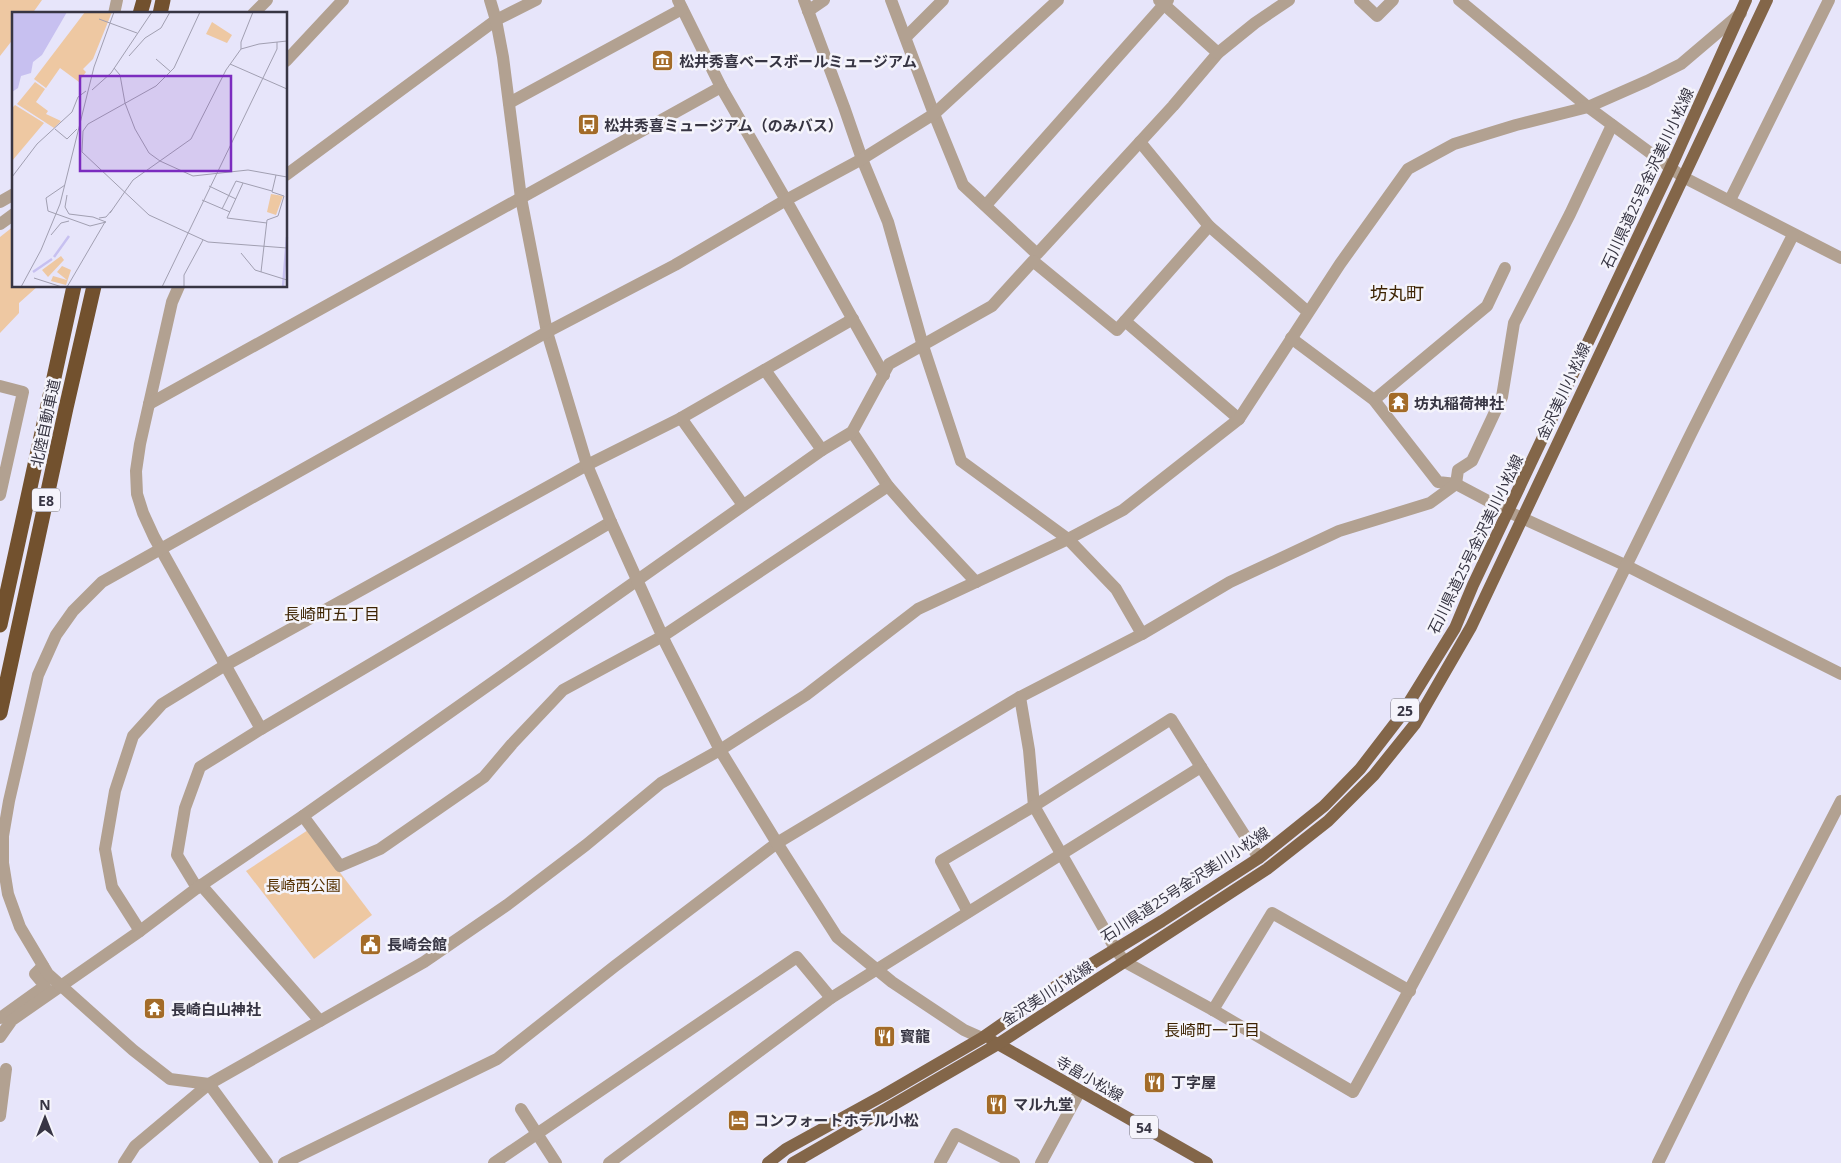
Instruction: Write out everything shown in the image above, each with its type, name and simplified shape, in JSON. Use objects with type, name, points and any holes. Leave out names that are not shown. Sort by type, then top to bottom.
[{"type":"highway","name":"北陸自動車道","points":[[0,625],[74,288]]},
{"type":"highway","name":"北陸自動車道","points":[[0,713],[94,288]]},
{"type":"main road","name":"石川県道25号金沢美川小松線","points":[[768,1163],[786,1149],[982,1038],[1065,980],[1116,950],[1260,858],[1330,800],[1360,769],[1400,717],[1455,628],[1473,584],[1509,512],[1671,167],[1746,0]]},
{"type":"main road","name":"金沢美川小松線","points":[[793,1163],[998,1044],[1267,869],[1328,821],[1374,775],[1415,724],[1471,628],[1767,0]]},
{"type":"main road","name":"寺畠小松線","points":[[982,1038],[998,1044],[1208,1163]]},
{"type":"street","points":[[256,12],[267,0]]},
{"type":"street","points":[[288,60],[343,0]]},
{"type":"street","points":[[490,0],[496,20],[509,103],[521,198],[547,332],[587,465],[662,636],[720,750],[837,937],[892,982],[964,1030],[982,1038]]},
{"type":"street","points":[[288,174],[496,20],[536,0]]},
{"type":"street","points":[[824,0],[806,5],[862,159],[888,222],[923,346],[961,461],[1068,540],[1116,589],[1142,634]]},
{"type":"street","points":[[891,0],[963,185],[1037,254],[1140,142],[1218,53],[1255,23],[1289,0]]},
{"type":"street","points":[[906,37],[943,0]]},
{"type":"street","points":[[267,1163],[208,1084],[170,1079],[133,1050],[48,974],[20,927],[8,894],[2,863],[3,836],[9,801],[38,675],[56,635],[73,612],[102,582],[547,332],[674,265],[786,200],[862,159],[934,114],[1058,0]]},
{"type":"street","points":[[1360,0],[1377,16],[1393,0]]},
{"type":"street","points":[[1459,0],[1588,107],[1683,177],[1841,258]]},
{"type":"street","points":[[1730,200],[1829,0]]},
{"type":"street","points":[[986,205],[1164,1],[1218,53]]},
{"type":"street","points":[[509,103],[680,4],[721,87],[884,375]]},
{"type":"street","points":[[124,1163],[135,1146],[208,1084],[431,956],[508,904],[555,869],[661,783],[720,750],[806,695],[918,608],[1068,540],[1123,510],[1239,419],[1340,264],[1408,169],[1454,144],[1588,107],[1680,64],[1741,13]]},
{"type":"street","points":[[149,404],[721,87]]},
{"type":"street","points":[[284,1163],[497,1059],[615,966],[777,843],[1020,697],[1142,634],[1230,582],[1339,532],[1430,503],[1456,484],[1458,470],[1472,461],[1502,397],[1514,322],[1570,214],[1612,125]]},
{"type":"street","points":[[1140,142],[1209,226],[1308,312]]},
{"type":"street","points":[[0,202],[12,195]]},
{"type":"street","points":[[0,224],[12,215]]},
{"type":"street","points":[[0,1036],[12,1020],[140,931],[199,886],[303,816],[822,450],[852,432],[889,364],[992,306],[1033,261],[1117,330],[1209,226]]},
{"type":"street","points":[[1020,697],[1029,750],[1034,806],[1116,950],[1126,962],[1354,1092],[1410,990],[1627,566],[1681,453],[1793,235]]},
{"type":"street","points":[[1374,400],[1487,306],[1505,268]]},
{"type":"street","points":[[177,288],[172,302],[140,444],[136,471],[137,494],[142,513],[161,550],[224,666],[261,729]]},
{"type":"street","points":[[140,931],[112,887],[105,849],[115,791],[133,736],[162,704],[224,666],[587,465],[681,418],[853,319]]},
{"type":"street","points":[[1125,321],[1239,419]]},
{"type":"street","points":[[1291,338],[1374,400],[1438,482],[1456,484],[1509,512],[1627,566],[1841,674]]},
{"type":"street","points":[[765,370],[822,450]]},
{"type":"street","points":[[0,386],[23,392],[0,495]]},
{"type":"street","points":[[681,418],[743,505]]},
{"type":"street","points":[[852,432],[888,486],[976,582]]},
{"type":"street","points":[[303,816],[340,866],[380,849],[484,777],[563,690],[662,636],[888,486]]},
{"type":"street","points":[[320,1021],[199,886],[177,855],[185,808],[200,767],[611,522]]},
{"type":"street","points":[[968,912],[941,861],[1034,806],[1171,719],[1260,858]]},
{"type":"street","points":[[609,1163],[831,998],[1201,767]]},
{"type":"street","points":[[1658,1163],[1745,986],[1841,801]]},
{"type":"street","points":[[1213,1010],[1272,913],[1410,990]]},
{"type":"street","points":[[494,1163],[797,957],[831,998]]},
{"type":"street","points":[[0,1018],[45,986],[36,974],[43,966]]},
{"type":"street","points":[[0,1116],[6,1069]]},
{"type":"street","points":[[1041,1163],[1080,1091]]},
{"type":"street","points":[[521,1109],[556,1163]]},
{"type":"street","points":[[940,1163],[956,1134],[1014,1163]]},
{"type":"green space","points":[[0,0],[42,0],[33,12],[12,12],[12,41],[0,56]]},
{"type":"green space","points":[[12,228],[12,288],[36,288],[19,303],[19,313],[0,333],[0,237]]},
{"type":"green space","name":"長崎西公園","points":[[308,830],[372,915],[314,959],[246,871]]},
{"type":"place","name":"松井秀喜ベースボールミュージアム","points":[[663,61]]},
{"type":"place","name":"松井秀喜ミュージアム（のみバス）","points":[[588,125]]},
{"type":"place","name":"坊丸稲荷神社","points":[[1398,403]]},
{"type":"place","name":"長崎会館","points":[[371,944]]},
{"type":"place","name":"長崎白山神社","points":[[155,1009]]},
{"type":"place","name":"寳龍","points":[[884,1036]]},
{"type":"place","name":"丁字屋","points":[[1155,1082]]},
{"type":"place","name":"マル九堂","points":[[997,1104]]},
{"type":"place","name":"コンフォートホテル小松","points":[[738,1120]]},
{"type":"district","name":"坊丸町","points":[[1397,293]]},
{"type":"district","name":"長崎町五丁目","points":[[332,614]]},
{"type":"district","name":"長崎町一丁目","points":[[1212,1030]]}]
